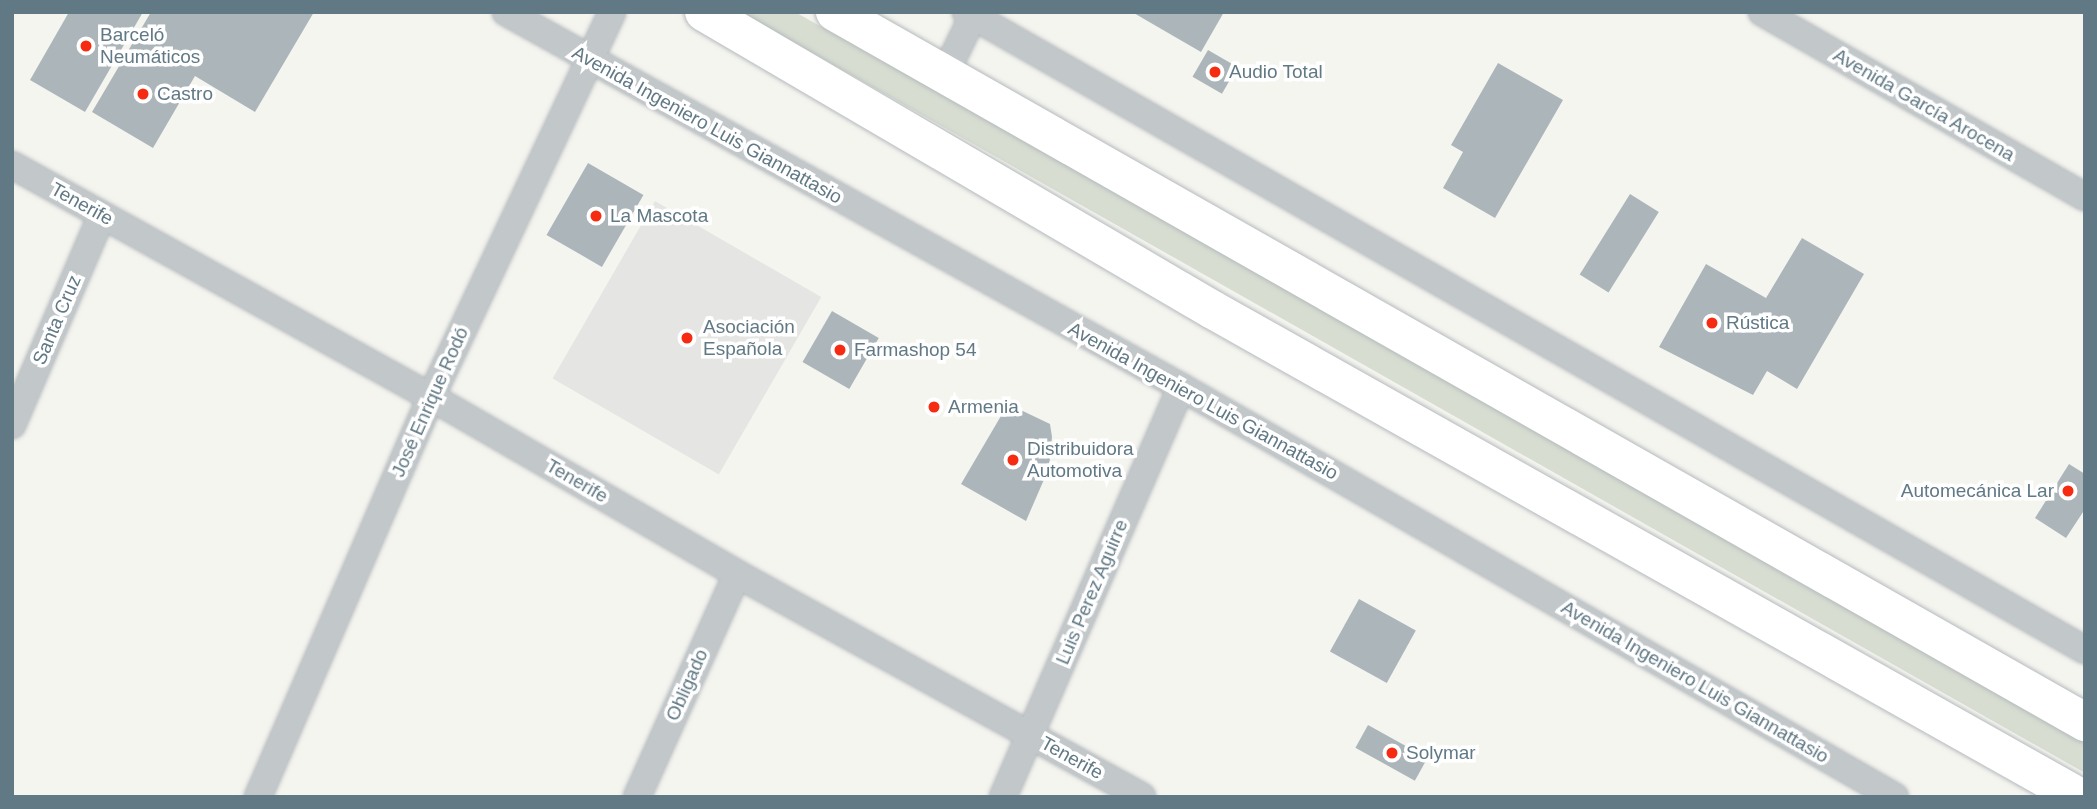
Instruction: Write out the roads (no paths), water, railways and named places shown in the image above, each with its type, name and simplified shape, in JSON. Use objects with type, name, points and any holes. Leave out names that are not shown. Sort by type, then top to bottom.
[{"type":"main road","points":[[704,12],[1226,317],[2079,797]]},
{"type":"main road","points":[[835,12],[2085,722]]},
{"type":"street","name":"Avenida Ingeniero Luis Giannattasio","points":[[506,12],[1181,387],[1895,797]]},
{"type":"street","name":"José Enrique Rodó","points":[[258,797],[431,397],[612,12]]},
{"type":"street","name":"Avenida García Arocena","points":[[1762,12],[2085,197]]},
{"type":"street","points":[[944,74],[971,14],[2085,650]]},
{"type":"street","name":"Tenerife","points":[[12,164],[431,397],[737,574],[1142,797]]},
{"type":"street","name":"Santa Cruz","points":[[12,425],[102,215]]},
{"type":"street","name":"Luis Perez Aguirre","points":[[1003,797],[1181,387]]},
{"type":"street","name":"Obligado","points":[[637,797],[737,574]]},
{"type":"place","name":"Barceló Neumáticos","points":[[86,46]]},
{"type":"place","name":"Audio Total","points":[[1215,72]]},
{"type":"place","name":"Castro","points":[[143,94]]},
{"type":"place","name":"La Mascota","points":[[596,216]]},
{"type":"place","name":"Rústica","points":[[1712,323]]},
{"type":"place","name":"Asociación Española","points":[[687,338]]},
{"type":"place","name":"Farmashop 54","points":[[840,350]]},
{"type":"place","name":"Armenia","points":[[934,407]]},
{"type":"place","name":"Distribuidora Automotiva","points":[[1013,460]]},
{"type":"place","name":"Automecánica Lar","points":[[2068,491]]},
{"type":"place","name":"Solymar","points":[[1392,753]]}]
